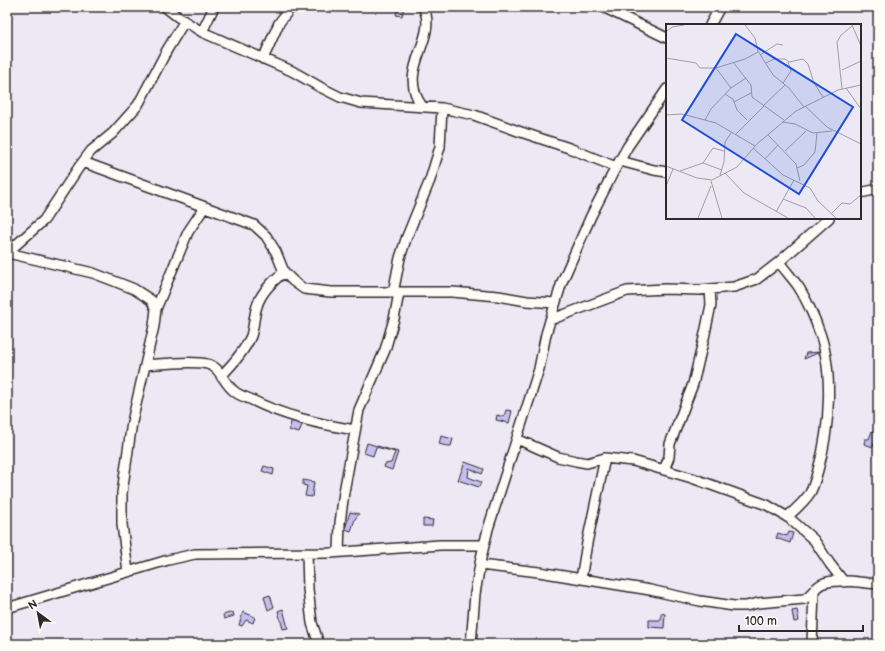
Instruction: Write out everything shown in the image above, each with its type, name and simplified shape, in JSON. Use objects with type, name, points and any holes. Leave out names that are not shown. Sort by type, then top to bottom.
[{"type":"street","points":[[166,7],[184,22],[202,32],[292,71],[340,97],[361,103],[442,108],[474,115],[518,132],[618,164],[666,172]]},
{"type":"street","points":[[202,32],[214,7]]},
{"type":"street","points":[[263,59],[279,23],[291,7]]},
{"type":"street","points":[[422,106],[416,98],[413,86],[413,71],[426,33],[427,20],[426,12],[423,7]]},
{"type":"street","points":[[603,7],[666,38]]},
{"type":"street","points":[[711,24],[720,7]]},
{"type":"street","points":[[7,253],[44,220],[91,151],[113,133],[138,105],[167,50],[184,22]]},
{"type":"street","points":[[471,644],[475,594],[484,545],[539,369],[550,320],[562,282],[591,216],[618,164],[628,146],[666,90]]},
{"type":"street","points":[[339,552],[340,523],[344,492],[355,430],[360,410],[385,350],[394,319],[400,258],[406,239],[430,180],[440,147],[442,108]]},
{"type":"street","points":[[83,162],[204,208],[254,225],[266,236],[276,252],[284,272],[304,289],[331,292],[459,293],[555,303]]},
{"type":"street","points":[[861,193],[878,189]]},
{"type":"street","points":[[128,572],[122,524],[122,493],[132,422],[146,365],[156,309],[188,232],[204,208]]},
{"type":"street","points":[[550,320],[627,290],[710,289],[734,286],[757,279],[779,262],[828,219]]},
{"type":"street","points":[[7,253],[93,273],[134,289],[151,300],[156,309]]},
{"type":"street","points":[[779,262],[798,287],[818,328],[825,353],[828,376],[825,442],[815,480],[810,492],[800,506],[787,517]]},
{"type":"street","points":[[221,376],[243,352],[251,335],[257,305],[275,279],[284,272]]},
{"type":"street","points":[[664,470],[669,457],[670,444],[693,384],[709,312],[710,289]]},
{"type":"street","points":[[146,365],[187,363],[207,364],[217,369],[234,391],[268,408],[319,424],[355,430]]},
{"type":"street","points":[[517,439],[558,456],[576,461],[587,463],[605,458],[633,461],[732,491],[767,505],[787,517],[814,540],[844,582]]},
{"type":"street","points":[[581,579],[605,458]]},
{"type":"street","points":[[7,608],[168,560],[195,554],[307,553],[440,544],[484,545]]},
{"type":"street","points":[[307,553],[308,589],[312,623],[319,644]]},
{"type":"street","points":[[480,565],[539,572],[650,590],[700,601],[734,606],[804,599],[809,597],[823,583],[844,582],[878,584]]},
{"type":"street","points":[[812,644],[814,592]]},
{"type":"building","points":[[398,7],[404,7],[402,16],[396,15]]},
{"type":"building","points":[[820,352],[804,359],[806,353]]},
{"type":"building","points":[[506,410],[512,411],[509,423],[496,420],[497,415],[504,417]]},
{"type":"building","points":[[292,419],[303,422],[299,433],[289,430]]},
{"type":"building","points":[[872,431],[877,432],[873,447],[864,444],[865,439],[869,439]]},
{"type":"building","points":[[441,436],[453,439],[451,446],[439,444]]},
{"type":"building","points":[[367,443],[398,452],[392,470],[384,467],[385,464],[391,463],[395,452],[376,447],[373,456],[364,453]]},
{"type":"building","points":[[465,462],[484,469],[482,474],[469,468],[468,477],[481,482],[479,487],[458,480]]},
{"type":"building","points":[[264,466],[274,469],[273,475],[262,471]]},
{"type":"building","points":[[303,480],[314,482],[312,497],[305,496],[307,486],[303,485]]},
{"type":"building","points":[[350,512],[359,514],[355,519],[351,531],[345,529]]},
{"type":"building","points":[[423,519],[433,520],[432,526],[423,526]]},
{"type":"building","points":[[789,532],[793,533],[790,543],[776,538],[778,533],[787,536]]},
{"type":"building","points":[[270,595],[274,607],[268,610],[264,597]]},
{"type":"building","points":[[283,609],[288,628],[283,629],[278,611]]},
{"type":"building","points":[[797,610],[799,621],[794,622],[792,611]]},
{"type":"building","points":[[233,612],[234,616],[224,619],[223,615]]},
{"type":"building","points":[[243,612],[255,617],[253,623],[246,620],[242,626],[239,625]]},
{"type":"building","points":[[661,613],[665,614],[664,628],[649,627],[649,620],[661,620]]}]
